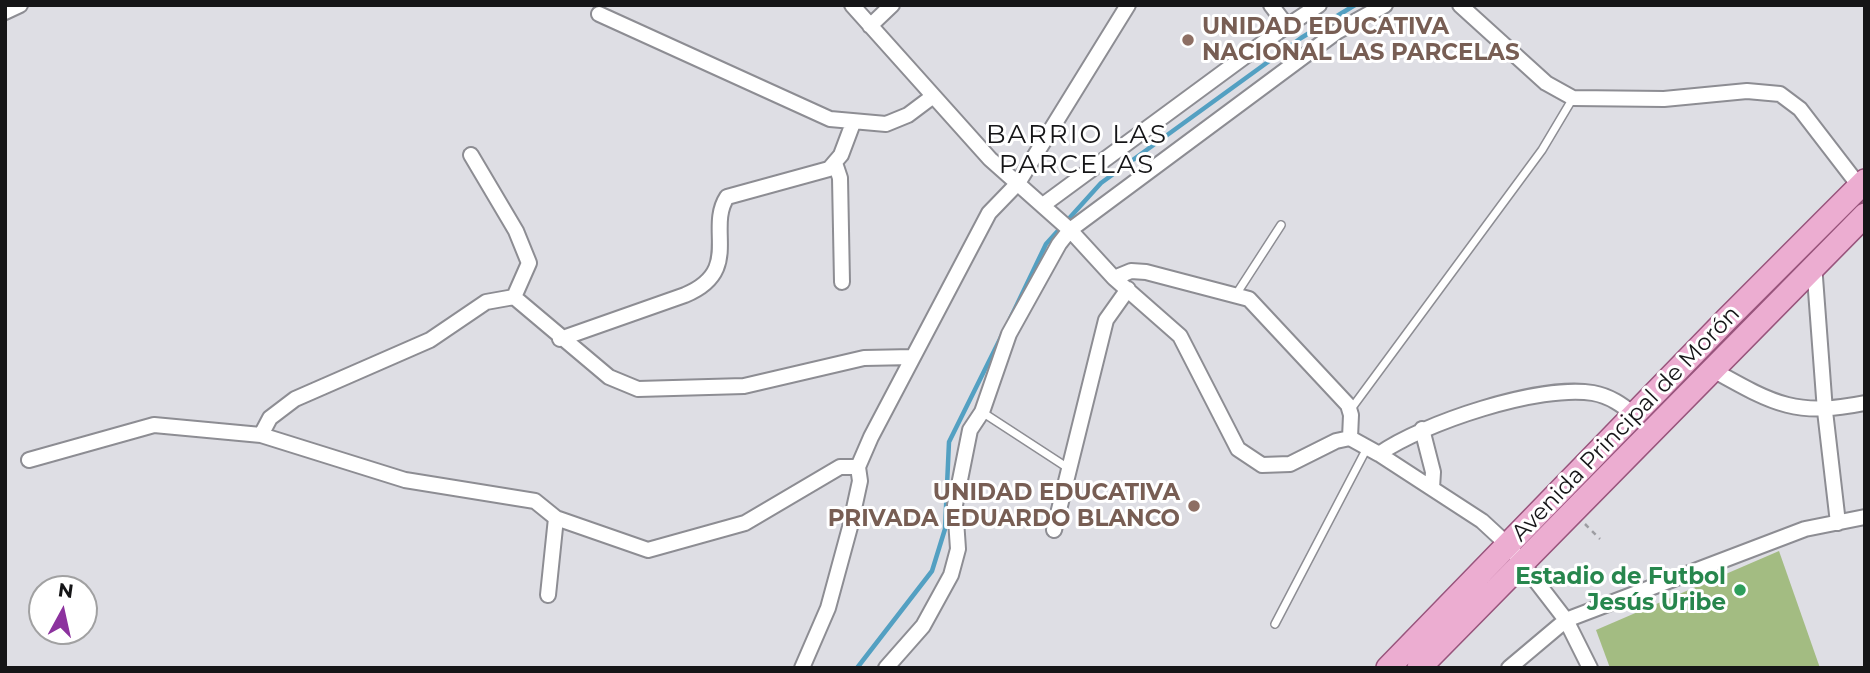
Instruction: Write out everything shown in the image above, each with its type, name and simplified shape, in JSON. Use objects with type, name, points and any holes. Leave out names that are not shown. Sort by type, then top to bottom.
[{"type":"main road","name":"Avenida Principal de Morón","points":[[1419,668],[1635,415],[1862,184]]},
{"type":"main road","name":"Avenida Principal de Morón","points":[[1388,668],[1516,555],[1713,370],[1814,264],[1865,215]]},
{"type":"street","points":[[5,12],[20,5]]},
{"type":"street","points":[[852,5],[990,159],[1066,227],[1114,278],[1180,336],[1238,449],[1262,465],[1290,464],[1336,441],[1350,438],[1373,450],[1482,521],[1516,555],[1566,620],[1590,668]]},
{"type":"street","points":[[870,26],[892,5]]},
{"type":"street","points":[[802,668],[828,608],[858,493],[858,467],[989,213],[1018,183],[1128,5]]},
{"type":"street","points":[[1271,5],[1286,26]]},
{"type":"street","points":[[1043,205],[1286,26],[1319,5]]},
{"type":"street","points":[[893,665],[922,626],[951,575],[958,549],[955,505],[970,430],[982,412],[1009,334],[1066,227],[1338,31],[1385,5]]},
{"type":"street","points":[[1460,5],[1546,83],[1573,98],[1664,99],[1747,91],[1780,94],[1800,108],[1862,184]]},
{"type":"street","points":[[600,14],[830,119],[886,124],[908,115],[932,97]]},
{"type":"street","points":[[560,339],[695,291],[716,268],[721,210],[727,197],[734,193],[821,173],[835,163],[853,123]]},
{"type":"street","points":[[471,155],[516,231],[529,263],[514,297]]},
{"type":"street","points":[[835,163],[840,178],[842,282]]},
{"type":"street","points":[[1814,264],[1825,411],[1838,523]]},
{"type":"street","points":[[1114,278],[1131,271],[1146,272],[1199,287],[1237,293],[1255,304],[1350,410],[1350,438]]},
{"type":"street","points":[[1054,530],[1106,320],[1128,289]]},
{"type":"street","points":[[514,297],[560,339],[609,377],[638,389],[744,386],[864,358],[913,357]]},
{"type":"street","points":[[261,435],[270,418],[295,399],[430,340],[486,302],[514,297]]},
{"type":"street","points":[[1713,370],[1755,393],[1792,407],[1825,411],[1865,404]]},
{"type":"street","points":[[1373,450],[1471,411],[1548,395],[1581,392],[1611,398],[1635,415]]},
{"type":"street","points":[[29,460],[154,425],[261,435],[404,480],[535,500],[556,518],[648,550],[745,523],[840,467],[858,467]]},
{"type":"street","points":[[1422,429],[1433,472],[1432,488]]},
{"type":"street","points":[[1509,668],[1566,620],[1805,529],[1865,517]]},
{"type":"street","points":[[548,595],[556,518]]},
{"type":"lane","points":[[1350,410],[1542,150],[1573,98]]},
{"type":"lane","points":[[1237,293],[1281,225]]},
{"type":"lane","points":[[982,412],[1068,468]]},
{"type":"lane","points":[[1275,624],[1373,450]]},
{"type":"green space","name":"Estadio de Futbol Jesús Uribe","points":[[1779,551],[1820,668],[1610,668],[1596,630]]},
{"type":"waterway","points":[[1010,319],[1046,244],[1101,183],[1301,38],[1355,5]]},
{"type":"waterway","points":[[857,668],[932,571],[945,529],[949,442],[1003,333]]},
{"type":"place","name":"UNIDAD EDUCATIVA NACIONAL LAS PARCELAS","points":[[1188,40]]},
{"type":"place","name":"UNIDAD EDUCATIVA PRIVADA EDUARDO BLANCO","points":[[1194,506]]},
{"type":"place","name":"Estadio de Futbol Jesús Uribe","points":[[1740,590]]},
{"type":"district","name":"BARRIO LAS PARCELAS","points":[[1077,150]]}]
